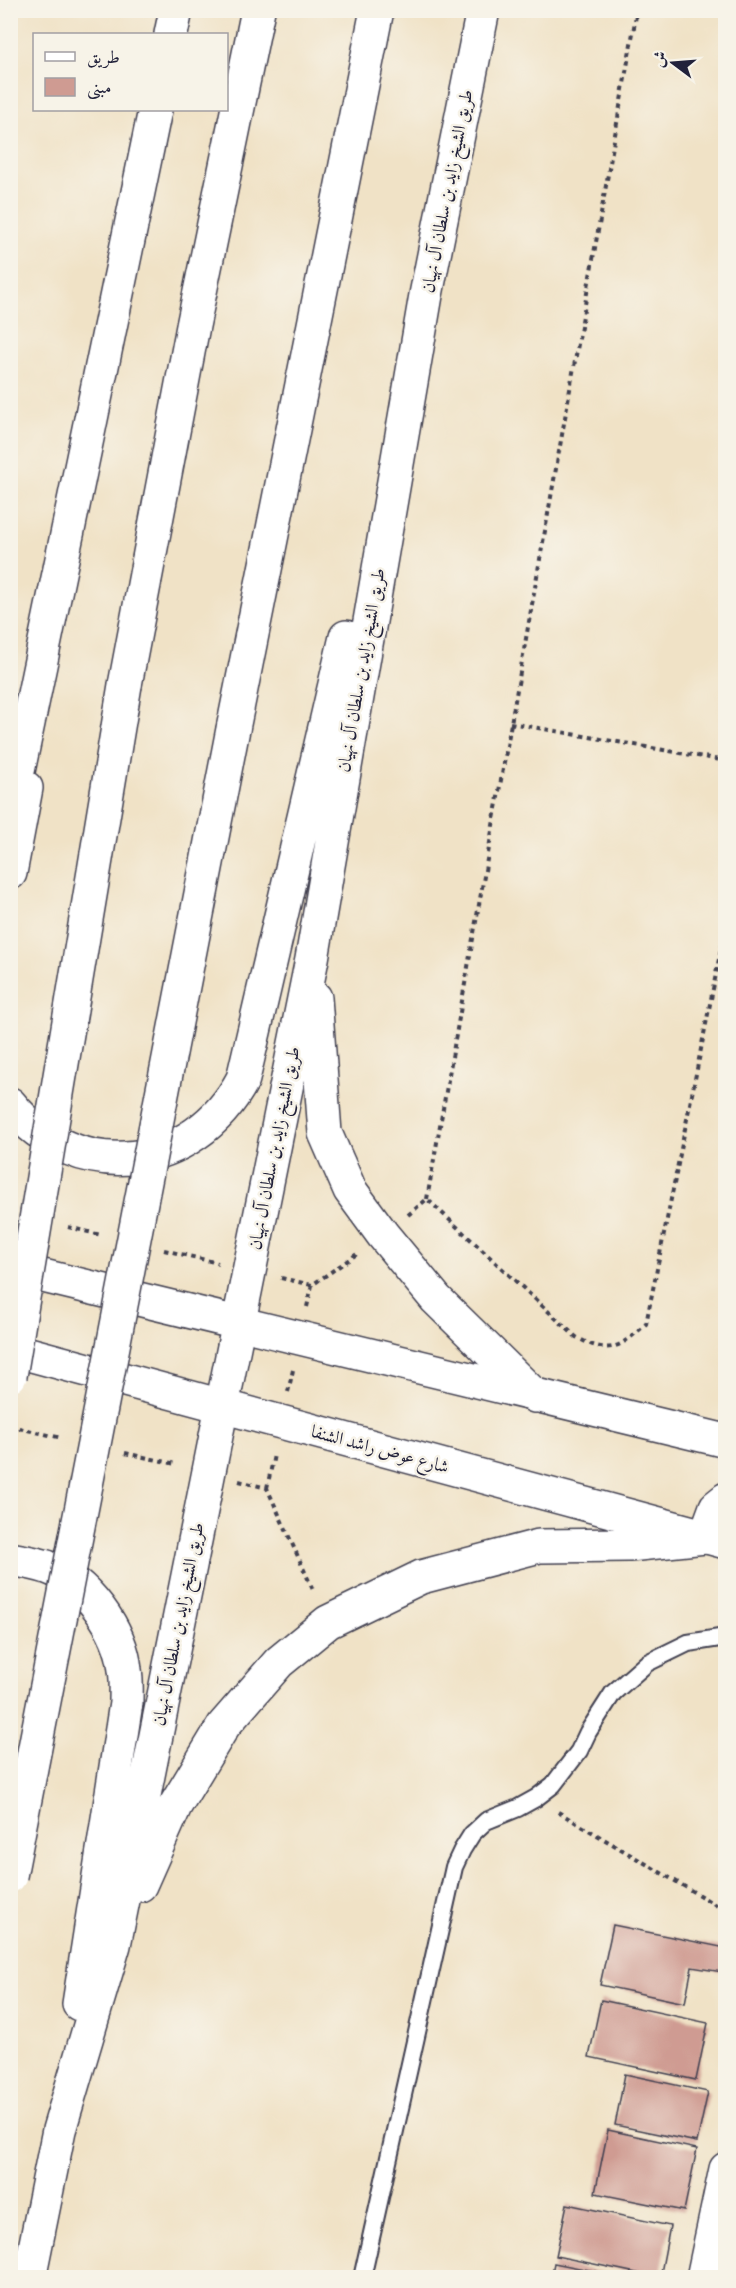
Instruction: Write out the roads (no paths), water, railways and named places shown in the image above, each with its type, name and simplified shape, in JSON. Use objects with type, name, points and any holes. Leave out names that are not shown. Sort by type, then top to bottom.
[{"type":"main road","points":[[171,33],[176,10]]},
{"type":"main road","points":[[10,1376],[125,686],[193,326],[258,10]]},
{"type":"main road","points":[[10,1876],[232,729],[377,10]]},
{"type":"main road","name":"طريق الشيخ زايد بن سلطان آل نهيان","points":[[29,2277],[59,2130],[114,1945],[239,1323],[312,958],[426,295],[483,10]]},
{"type":"main road","points":[[10,810],[155,111]]},
{"type":"main road","points":[[10,873],[123,264]]},
{"type":"main road","points":[[10,1104],[44,1137],[75,1151],[97,1157],[133,1158],[165,1151],[197,1134],[224,1110],[243,1079],[426,295]]},
{"type":"main road","points":[[312,958],[325,1133],[350,1190],[383,1235],[436,1299],[535,1396]]},
{"type":"main road","points":[[26,1271],[726,1441]]},
{"type":"main road","name":"شارع عوض راشد الشنفا","points":[[23,1352],[715,1539]]},
{"type":"main road","points":[[114,1945],[175,1806],[224,1725],[279,1662],[328,1622],[421,1577],[539,1546],[629,1545],[715,1539],[716,1508],[726,1499]]},
{"type":"main road","points":[[10,1558],[48,1568],[80,1587],[101,1610],[117,1638],[125,1669],[126,1703],[59,2130]]},
{"type":"main road","points":[[703,2277],[721,2217],[726,2169]]},
{"type":"lane","points":[[362,2277],[454,1867],[462,1850],[472,1834],[486,1821],[518,1808],[553,1785],[567,1769],[613,1693],[647,1663],[688,1642],[726,1637]]}]
